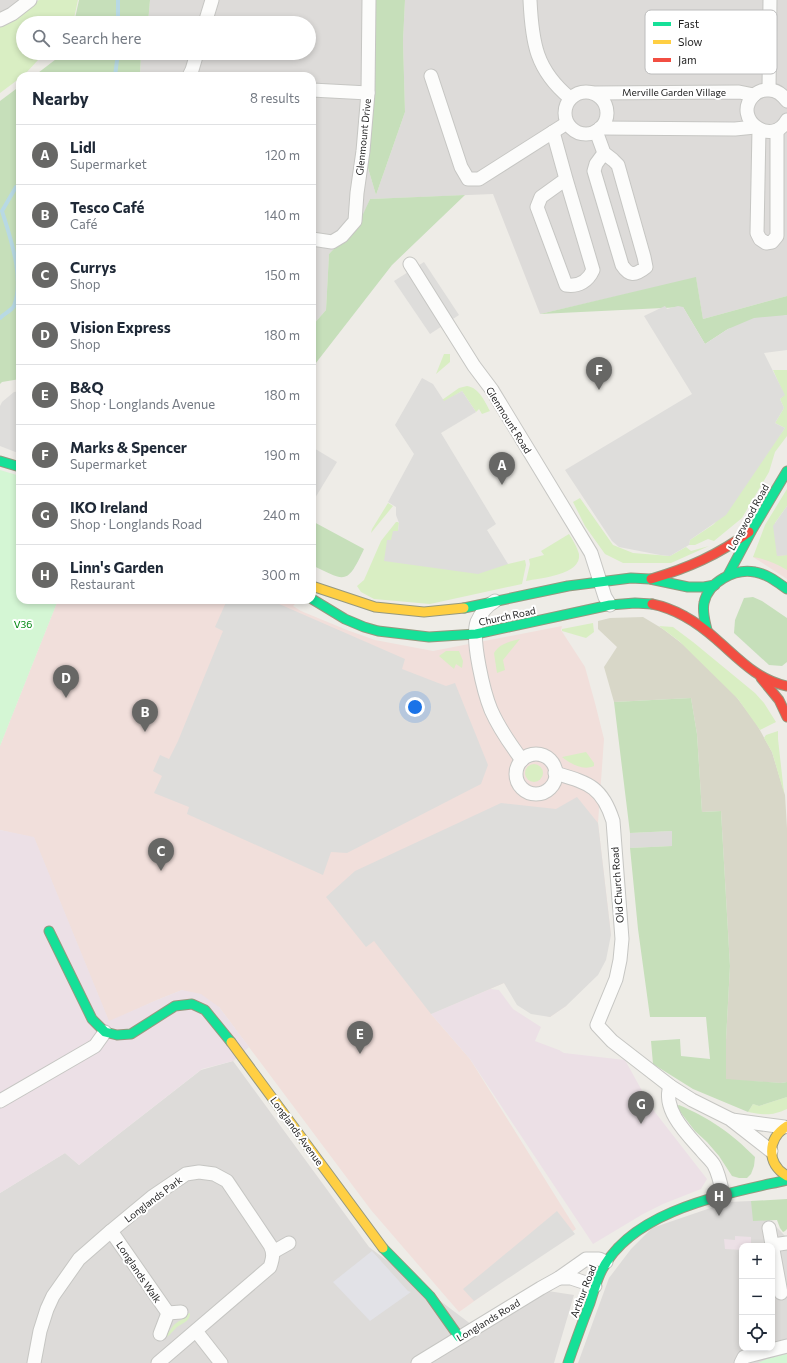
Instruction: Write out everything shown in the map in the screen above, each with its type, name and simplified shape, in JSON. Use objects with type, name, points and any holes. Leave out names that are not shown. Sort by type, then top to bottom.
[{"type":"street","points":[[0,20],[12,14],[30,0]]},
{"type":"street","points":[[207,16],[212,0]]},
{"type":"street","name":"Glenmount Drive","points":[[316,239],[332,242],[342,236],[355,221],[368,92],[370,0]]},
{"type":"street","points":[[530,0],[533,38],[541,62],[550,78],[570,98]]},
{"type":"street","points":[[770,0],[771,10]]},
{"type":"street","points":[[191,72],[195,60]]},
{"type":"street","points":[[598,130],[606,119],[607,109],[602,100],[593,93],[587,92],[581,92],[570,98],[565,110],[567,124],[580,133],[585,134],[598,130],[757,128],[765,131],[783,126],[777,236],[772,242],[766,243],[760,239],[757,233],[757,128],[749,120],[747,114],[748,104],[754,95],[764,90],[781,94],[777,60]]},
{"type":"street","points":[[431,76],[461,167],[468,179],[479,179],[567,124]]},
{"type":"street","points":[[316,90],[368,92]]},
{"type":"street","name":"Merville Garden Village","points":[[593,93],[739,92],[754,95]]},
{"type":"street","points":[[598,130],[604,154],[618,165],[644,257],[646,267],[633,274],[626,272],[622,265],[594,171],[596,164],[604,154]]},
{"type":"street","points":[[554,132],[566,179],[593,270],[584,283],[571,286],[566,285],[538,207],[541,197],[566,179]]},
{"type":"street","name":"Glenmount Road","points":[[410,264],[474,366],[492,390],[591,553],[605,597],[610,605]]},
{"type":"street","points":[[0,461],[16,466]]},
{"type":"street","name":"Longwood Road","points":[[728,575],[752,530],[787,472]]},
{"type":"street","points":[[650,579],[702,562],[734,544],[752,530]]},
{"type":"street","points":[[707,630],[704,616],[706,597],[715,585],[728,575],[748,571],[766,575],[787,589]]},
{"type":"street","name":"Church Road","points":[[316,587],[375,607],[424,612],[463,608],[568,586],[631,578],[650,579],[688,588],[715,585]]},
{"type":"street","name":"Church Road","points":[[316,601],[345,619],[364,627],[378,631],[429,637],[442,637],[474,626],[610,605],[632,603],[657,605],[692,620],[707,630],[745,666],[760,677]]},
{"type":"street","points":[[496,601],[484,610],[474,626],[479,669],[491,710],[502,732],[522,760]]},
{"type":"street","points":[[424,612],[451,618]]},
{"type":"street","points":[[760,677],[778,685],[787,686]]},
{"type":"street","points":[[760,677],[779,700],[787,717]]},
{"type":"street","points":[[540,755],[550,761],[555,772],[555,779],[552,785],[547,790],[536,794],[531,793],[521,787],[516,777],[518,765],[522,760],[527,756],[540,755]]},
{"type":"street","name":"Old Church Road","points":[[555,772],[590,785],[608,805],[613,821],[622,939],[616,979],[597,1025],[612,1041],[670,1086]]},
{"type":"street","points":[[0,1101],[95,1046],[105,1032],[92,1020],[49,931]]},
{"type":"street","name":"Longlands Avenue","points":[[105,1032],[117,1035],[131,1034],[175,1006],[192,1004],[205,1010],[240,1053],[379,1244],[430,1296],[459,1337]]},
{"type":"street","points":[[787,1176],[782,1174],[770,1159],[730,1119],[692,1100],[670,1086],[668,1094],[670,1108],[693,1141],[714,1164],[723,1195],[787,1180]]},
{"type":"street","points":[[730,1119],[786,1126]]},
{"type":"street","points":[[770,1159],[772,1142],[777,1134],[786,1126]]},
{"type":"street","name":"Longlands Park","points":[[34,1363],[40,1331],[47,1309],[53,1296],[79,1260],[111,1230],[186,1174],[199,1172],[214,1174],[227,1181],[270,1245],[273,1252]]},
{"type":"street","points":[[737,1192],[759,1177]]},
{"type":"street","name":"Arthur Road","points":[[568,1363],[595,1286],[606,1262],[614,1252],[630,1235],[647,1224],[671,1212],[723,1195]]},
{"type":"street","points":[[769,1228],[772,1243]]},
{"type":"street","name":"Longlands Walk","points":[[111,1230],[174,1313],[160,1334]]},
{"type":"street","points":[[158,1363],[270,1267],[273,1259],[273,1252],[289,1243]]},
{"type":"street","points":[[775,1246],[787,1243]]},
{"type":"street","points":[[775,1258],[781,1293]]},
{"type":"street","name":"Longlands Road","points":[[418,1363],[540,1288],[559,1278],[586,1259],[599,1259],[606,1262]]},
{"type":"street","points":[[559,1278],[571,1278],[595,1286]]},
{"type":"street","points":[[196,1331],[221,1363]]},
{"type":"street","points":[[741,1363],[744,1357],[787,1346]]},
{"type":"shaded area","points":[[0,0],[37,0],[30,10],[16,16],[16,17],[0,26]]},
{"type":"shaded area","points":[[150,0],[374,0],[363,151],[376,195],[405,112],[403,41],[405,0],[787,0],[787,296],[703,319],[696,278],[540,314],[493,194],[370,199],[360,223],[329,254],[326,310],[316,321],[316,72],[140,72],[141,60],[316,60],[316,16],[149,16]]},
{"type":"shaded area","points":[[424,262],[459,315],[430,334],[394,281]]},
{"type":"shaded area","points":[[665,306],[667,309],[678,306],[683,307],[705,344],[728,329],[754,318],[787,315],[787,350],[764,353],[785,395],[780,399],[784,408],[775,423],[785,428],[726,515],[690,540],[689,545],[670,556],[619,547],[612,541],[565,470],[692,394],[644,316]]},
{"type":"shaded area","points":[[422,378],[433,384],[444,401],[462,391],[476,412],[441,433],[496,524],[487,530],[508,564],[478,574],[384,561],[387,540],[391,540],[393,531],[398,531],[399,523],[396,515],[396,507],[388,502],[414,454],[395,425]]},
{"type":"shaded area","points":[[16,392],[16,452],[0,446],[0,406],[2,402]]},
{"type":"shaded area","points":[[316,449],[337,462],[316,496]]},
{"type":"shaded area","points":[[787,506],[787,555],[777,556],[773,526]]},
{"type":"shaded area","points":[[787,507],[787,579],[753,557]]},
{"type":"shaded area","points":[[56,604],[295,604],[293,606],[301,611],[375,640],[433,651],[562,626],[561,630],[585,667],[604,739],[598,823],[611,935],[566,1006],[550,1017],[524,1009],[504,983],[431,1014],[470,1059],[576,1229],[459,1312],[371,1210],[219,1007],[182,990],[109,1022],[34,838],[0,830],[0,746]]},
{"type":"shaded area","points":[[225,604],[279,604],[405,659],[402,669],[446,686],[455,683],[488,765],[481,784],[347,853],[331,852],[323,875],[187,814],[189,807],[154,793],[162,776],[153,771],[160,755],[169,759],[178,741],[223,631],[215,627]]},
{"type":"shaded area","points":[[643,617],[663,629],[693,652],[735,695],[756,723],[772,752],[785,795],[787,828],[787,1082],[726,1080],[726,1040],[730,966],[721,811],[702,812],[697,734],[691,698],[614,702],[604,667],[617,647],[598,629],[598,621],[610,618]]},
{"type":"shaded area","points":[[577,797],[598,823],[611,935],[606,960],[598,975],[566,1006],[550,1017],[531,1014],[517,1005],[504,983],[431,1014],[374,941],[366,947],[326,897],[355,871],[501,803],[556,809]]},
{"type":"shaded area","points":[[0,830],[34,837],[109,1021],[182,990],[201,994],[219,1007],[249,1047],[233,1061],[202,1069],[79,1165],[65,1153],[0,1193]]},
{"type":"shaded area","points":[[672,831],[672,846],[630,848],[630,833]]},
{"type":"shaded area","points":[[490,989],[499,990],[513,1009],[541,1027],[535,1041],[564,1053],[625,1060],[651,1107],[707,1179],[701,1189],[663,1204],[643,1214],[593,1244],[470,1059],[431,1014]]},
{"type":"shaded area","points":[[233,1061],[369,1247],[480,1331],[548,1291],[574,1295],[554,1363],[0,1363],[0,1193],[65,1153],[79,1165],[201,1070]]},
{"type":"shaded area","points":[[751,1201],[787,1238],[787,1363],[578,1363],[609,1278],[631,1249],[652,1228],[728,1202]]},
{"type":"shaded area","points":[[557,1211],[575,1234],[474,1301],[463,1289]]},
{"type":"shaded area","points":[[735,1236],[751,1237],[751,1243],[739,1243],[739,1250],[725,1249],[724,1239],[735,1240]]},
{"type":"shaded area","points":[[372,1251],[408,1291],[411,1292],[370,1321],[333,1282]]},
{"type":"green space","points":[[39,0],[78,0],[75,16],[16,16],[16,60],[38,60],[27,72],[16,72],[16,81],[0,93],[0,25],[26,10]]},
{"type":"green space","points":[[79,0],[150,0],[149,16],[76,16]]},
{"type":"green space","points":[[374,0],[405,0],[403,41],[405,112],[376,195],[363,151]]},
{"type":"green space","points":[[55,60],[141,60],[140,72],[39,72]]},
{"type":"green space","points":[[16,89],[16,380],[2,382],[0,384],[0,101]]},
{"type":"green space","points":[[465,195],[392,265],[316,363],[316,321],[326,310],[329,254],[359,223],[370,199]]},
{"type":"green space","points":[[696,277],[703,319],[787,296],[787,315],[728,329],[705,344],[683,307],[540,314]]},
{"type":"green space","points":[[444,354],[450,354],[450,362],[436,374]]},
{"type":"green space","points":[[773,370],[787,370],[787,436],[775,452],[769,472],[742,518],[714,541],[708,539],[695,545],[689,545],[690,540],[714,524],[785,428],[775,423],[784,408],[780,399],[784,395]]},
{"type":"green space","points":[[467,386],[478,392],[490,411],[482,414],[479,409],[476,412],[462,391],[444,402],[442,400],[459,388]]},
{"type":"green space","name":"V36","points":[[0,470],[16,475],[16,604],[56,604],[0,746]]},
{"type":"green space","points":[[787,489],[787,506],[775,523],[777,556],[787,555],[787,570],[779,565],[753,557],[765,525]]},
{"type":"green space","points":[[580,498],[613,545],[633,553],[670,556],[686,547],[691,551],[709,546],[671,563],[623,563],[605,554],[585,526],[573,502]]},
{"type":"green space","points":[[388,503],[393,506],[371,533],[372,529]]},
{"type":"green space","points":[[396,522],[398,522],[398,531],[391,541],[508,564],[525,560],[526,565],[522,584],[430,604],[374,599],[361,592],[357,586],[364,580],[381,541]]},
{"type":"green space","points":[[316,523],[364,549],[349,574],[344,577],[332,575],[316,567]]},
{"type":"green space","points":[[569,534],[579,554],[578,561],[574,567],[550,577],[526,581],[530,564],[529,559],[544,555],[541,551]]},
{"type":"green space","points":[[753,597],[762,601],[787,618],[787,662],[782,666],[769,665],[734,633],[735,620],[744,598]]},
{"type":"green space","points":[[593,623],[594,632],[586,638],[562,631],[562,629]]},
{"type":"green space","points":[[659,626],[673,627],[693,642],[755,693],[764,703],[776,722],[760,730],[738,699],[679,641]]},
{"type":"green space","points":[[520,639],[503,660],[505,670],[497,673],[494,653],[496,650],[502,645]]},
{"type":"green space","points":[[446,651],[459,651],[463,661],[462,668],[456,664],[454,669],[439,656]]},
{"type":"green space","points":[[691,698],[697,734],[702,812],[721,811],[730,966],[726,1040],[726,1079],[781,1083],[787,1082],[787,1097],[759,1106],[753,1104],[748,1112],[693,1089],[653,1064],[651,1041],[680,1039],[681,1056],[710,1059],[706,1017],[650,1017],[638,929],[630,848],[672,846],[672,831],[630,833],[614,702]]},
{"type":"green space","points":[[778,731],[784,793],[772,752],[764,738],[766,735]]},
{"type":"green space","points":[[586,752],[594,763],[594,766],[586,768],[581,767],[562,757]]},
{"type":"green space","points":[[534,764],[540,767],[543,773],[540,779],[534,782],[528,779],[525,773],[528,767]]},
{"type":"green space","points":[[787,1097],[787,1109],[777,1113],[759,1114],[748,1112],[753,1104],[759,1106]]},
{"type":"green space","points":[[679,1105],[720,1127],[755,1157],[751,1174],[747,1178],[732,1176],[719,1156],[695,1131],[678,1109],[677,1106]]},
{"type":"green space","points":[[787,1199],[787,1229],[785,1231],[783,1232],[780,1228],[777,1220],[753,1221],[751,1201]]},
{"type":"green space","points":[[190,1313],[187,1321],[177,1327],[165,1338],[164,1336],[175,1324]]},
{"type":"green space","points":[[787,1354],[787,1363],[758,1363],[767,1359]]},
{"type":"waterway","points":[[118,0],[118,16]]},
{"type":"waterway","points":[[116,72],[117,60]]},
{"type":"waterway","points":[[16,187],[2,211],[16,264]]},
{"type":"waterway","points":[[0,318],[12,309],[16,299]]},
{"type":"traffic: fast","points":[[0,461],[16,466]]},
{"type":"traffic: fast","points":[[728,575],[752,530],[787,471]]},
{"type":"traffic: fast","points":[[707,630],[703,606],[711,589],[724,578],[739,572],[755,572],[768,576],[787,589]]},
{"type":"traffic: fast","points":[[464,608],[568,586],[631,578],[650,579],[688,587],[715,585]]},
{"type":"traffic: fast","points":[[316,601],[345,619],[364,627],[378,631],[429,637],[476,634],[610,605],[635,603],[652,604]]},
{"type":"traffic: fast","points":[[49,931],[92,1019],[105,1032],[117,1035],[131,1034],[175,1006],[192,1004],[205,1010],[231,1042]]},
{"type":"traffic: fast","points":[[568,1363],[600,1274],[614,1252],[633,1234],[656,1220],[682,1208],[709,1199],[787,1180]]},
{"type":"traffic: fast","points":[[383,1248],[430,1296],[459,1337]]},
{"type":"traffic: slow","points":[[316,587],[375,607],[424,612],[464,608]]},
{"type":"traffic: slow","points":[[231,1042],[383,1248]]},
{"type":"traffic: slow","points":[[787,1126],[780,1131],[776,1137],[772,1151],[772,1158],[775,1165],[787,1176]]},
{"type":"traffic: jam","points":[[651,579],[702,560],[726,548],[749,532]]},
{"type":"traffic: jam","points":[[652,604],[670,609],[686,617],[709,633],[757,674],[766,679],[787,686]]},
{"type":"traffic: jam","points":[[761,678],[779,700],[787,717]]},
{"type":"place","name":"Marks & Spencer","points":[[599,390]]},
{"type":"place","name":"Lidl","points":[[502,485]]},
{"type":"place","name":"Vision Express","points":[[66,698]]},
{"type":"place","name":"Tesco Café","points":[[145,732]]},
{"type":"place","name":"Currys","points":[[161,871]]},
{"type":"place","name":"B&Q","points":[[360,1054]]},
{"type":"place","name":"IKO Ireland","points":[[641,1124]]},
{"type":"place","name":"Linn's Garden","points":[[719,1216]]}]
